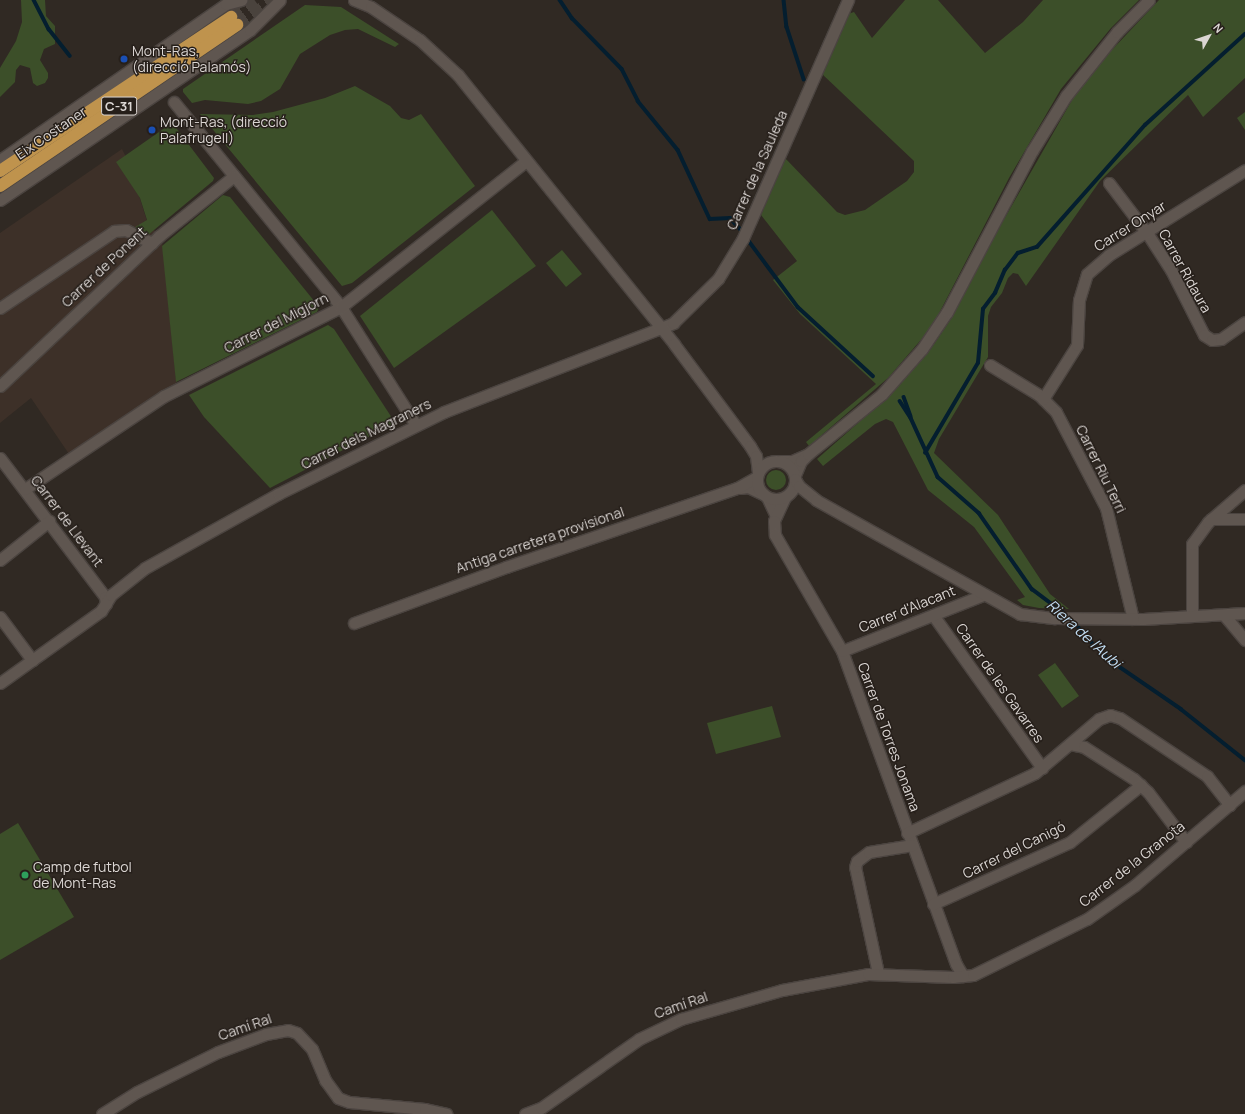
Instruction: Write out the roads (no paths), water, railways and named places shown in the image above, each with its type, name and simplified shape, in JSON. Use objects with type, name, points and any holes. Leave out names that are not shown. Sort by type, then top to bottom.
[{"type":"highway","name":"Eix Costaner","points":[[0,171],[234,21],[0,186]]},
{"type":"street","points":[[0,160],[226,4],[241,0]]},
{"type":"street","points":[[0,200],[250,30],[280,0]]},
{"type":"street","points":[[354,0],[369,3],[436,54],[458,75],[661,327],[750,446],[756,456],[757,483],[765,496],[787,495],[816,500]]},
{"type":"street","name":"Carrer de la Sauleda","points":[[661,327],[673,323],[702,297],[718,279],[745,234],[848,0]]},
{"type":"street","points":[[787,495],[801,461],[882,394],[922,349],[947,312],[1032,151],[1066,96],[1117,32],[1149,0]]},
{"type":"street","points":[[174,102],[341,307],[416,425]]},
{"type":"street","name":"Carrer del Migjorn","points":[[25,489],[164,396],[341,307],[526,161]]},
{"type":"street","name":"Carrer Onyar","points":[[1043,399],[1078,345],[1079,300],[1087,274],[1108,255],[1147,233],[1245,170]]},
{"type":"street","name":"Carrer de Ponent","points":[[0,386],[152,243],[234,176]]},
{"type":"street","name":"Carrer Ridaura","points":[[1109,183],[1147,233],[1170,270],[1204,335],[1212,340],[1221,339],[1245,322]]},
{"type":"street","points":[[0,308],[114,231],[126,230],[152,243]]},
{"type":"street","name":"Carrer dels Magraners","points":[[0,683],[101,611],[111,596],[145,568],[278,494],[416,425],[661,327]]},
{"type":"street","name":"Carrer Riu Terri","points":[[990,365],[1043,399],[1056,412],[1106,508],[1133,619]]},
{"type":"street","points":[[750,446],[764,457],[790,466],[799,486],[816,500],[983,595],[1020,614],[1055,618],[1097,619],[1133,619],[1192,615],[1245,614]]},
{"type":"street","points":[[757,475],[764,465],[777,461],[792,461],[808,454]]},
{"type":"street","name":"Carrer de Llevant","points":[[0,458],[25,489],[105,597],[106,604]]},
{"type":"street","name":"Antiga carretera provisional","points":[[354,623],[506,567],[737,488],[757,475]]},
{"type":"street","name":"Antiga carretera provisional","points":[[737,488],[748,488],[765,496]]},
{"type":"street","points":[[1192,615],[1192,544],[1211,519],[1245,490]]},
{"type":"street","name":"Carrer de Torres Jonama","points":[[787,495],[776,516],[775,535],[842,651],[933,904],[956,964],[963,976]]},
{"type":"street","name":"Carrer de Torres Jonama","points":[[765,496],[776,516]]},
{"type":"street","points":[[1211,519],[1245,519]]},
{"type":"street","points":[[0,560],[49,521]]},
{"type":"street","name":"Carrer d'Alacant","points":[[842,651],[983,595]]},
{"type":"street","name":"Carrer de les Gavarres","points":[[933,615],[1042,768]]},
{"type":"street","points":[[1224,615],[1245,621]]},
{"type":"street","points":[[1224,615],[1245,640]]},
{"type":"street","points":[[0,617],[32,660]]},
{"type":"street","points":[[907,833],[1042,768],[1099,719],[1110,716],[1120,718],[1207,776],[1230,805]]},
{"type":"street","points":[[1070,744],[1084,747],[1141,785],[1186,842]]},
{"type":"street","name":"Carrer del Canigó","points":[[933,904],[1070,842],[1141,785]]},
{"type":"street","name":"Carrer de la Granota","points":[[873,973],[973,975],[1071,929],[1134,885],[1245,792]]},
{"type":"street","points":[[873,973],[855,867],[857,861],[869,852],[912,845]]},
{"type":"street","name":"Camí Ral","points":[[525,1114],[541,1108],[612,1056],[659,1028],[782,990],[873,973]]},
{"type":"street","name":"Camí Ral","points":[[102,1114],[137,1092],[235,1044],[288,1030],[296,1033],[312,1049],[325,1080],[338,1098],[349,1102],[425,1109],[446,1114]]},
{"type":"waterway","points":[[34,0],[49,29],[70,56]]},
{"type":"waterway","points":[[560,0],[572,18],[622,69],[638,101],[678,150],[710,219],[730,218],[743,232]]},
{"type":"waterway","points":[[784,0],[787,27],[804,79]]},
{"type":"waterway","points":[[925,453],[978,363],[983,309],[995,293],[1005,270],[1018,253],[1037,247],[1145,125],[1245,34]]},
{"type":"waterway","points":[[746,237],[798,307],[873,376]]},
{"type":"waterway","name":"Riera de l'Aubi","points":[[904,397],[911,416]]},
{"type":"waterway","name":"Riera de l'Aubi","points":[[900,401],[911,418],[938,477],[979,513],[1032,589],[1068,616]]},
{"type":"waterway","name":"Riera de l'Aubi","points":[[1074,621],[1084,635],[1111,661],[1181,709],[1245,760]]},
{"type":"tunnel","points":[[231,17],[255,0]]},
{"type":"tunnel","points":[[237,25],[274,0]]},
{"type":"place","name":"Mont-Ras, (direcció Palamós)","points":[[124,59]]},
{"type":"place","name":"Mont-Ras, (direcció Palafrugell)","points":[[152,130]]},
{"type":"place","name":"Camp de futbol de Mont-Ras","points":[[25,875]]}]
